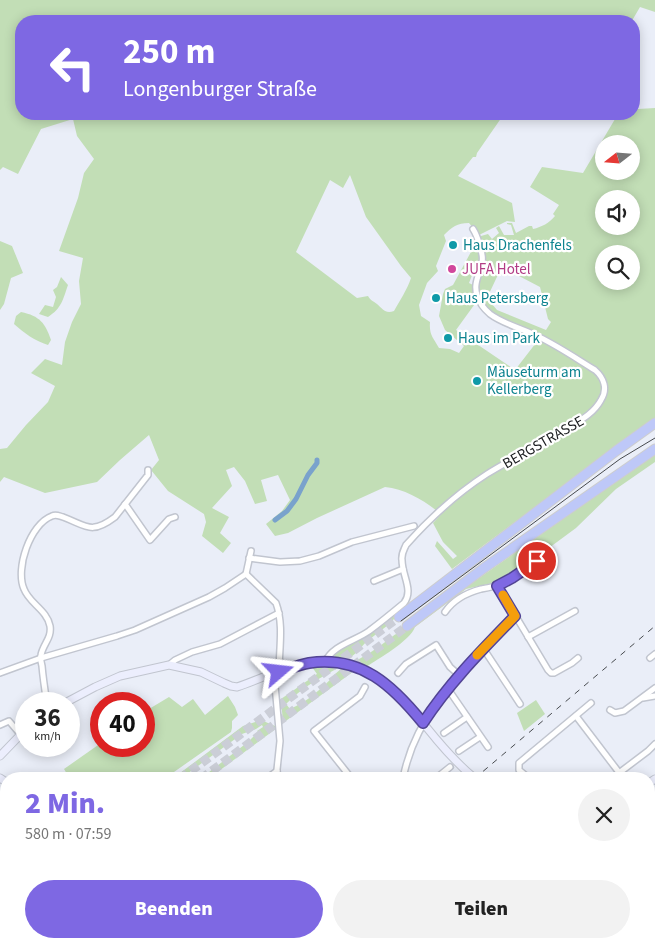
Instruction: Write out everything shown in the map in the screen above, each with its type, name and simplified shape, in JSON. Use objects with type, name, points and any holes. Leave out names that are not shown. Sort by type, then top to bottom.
[{"type":"highway","points":[[399,617],[655,423]]},
{"type":"highway","points":[[407,626],[491,563],[652,451]]},
{"type":"street","name":"BERGSTRASSE","points":[[325,662],[332,650],[366,633],[404,604],[409,594],[402,561],[402,553],[406,544],[451,500],[487,474],[589,415],[604,395],[604,382],[595,370],[540,337],[490,314],[479,302],[476,283],[483,257],[473,229]]},
{"type":"street","points":[[46,692],[40,656],[50,633],[49,623],[25,592],[22,581],[23,562],[32,535],[40,524],[51,516],[57,515],[83,526],[97,527],[110,521],[148,475],[148,470]]},
{"type":"street","points":[[125,504],[150,540],[168,519],[175,517]]},
{"type":"street","points":[[250,558],[280,562],[300,560],[320,556],[352,542],[414,526]]},
{"type":"street","points":[[0,674],[41,658],[135,630],[209,596],[246,574],[251,551]]},
{"type":"street","points":[[445,612],[450,604],[458,598],[471,592],[497,586],[512,578],[546,554]]},
{"type":"street","points":[[374,581],[403,570]]},
{"type":"street","points":[[246,574],[276,603],[279,613],[280,650],[276,673],[280,741],[277,771]]},
{"type":"street","points":[[497,586],[551,673],[578,658]]},
{"type":"street","points":[[528,636],[575,611]]},
{"type":"street","points":[[169,665],[192,652],[220,644],[279,613]]},
{"type":"street","points":[[404,772],[411,747],[423,723],[435,706],[483,648],[515,616]]},
{"type":"street","points":[[398,673],[406,664],[436,645],[450,667],[459,675]]},
{"type":"street","points":[[483,648],[520,704]]},
{"type":"street","points":[[80,695],[120,676],[169,665],[202,672],[231,686],[238,686],[303,664],[325,662],[344,664],[355,667],[384,682],[406,702],[447,752],[468,772]]},
{"type":"street","points":[[346,772],[314,731],[360,696],[365,687]]},
{"type":"street","points":[[610,710],[615,713],[624,711],[655,688]]},
{"type":"street","points":[[448,689],[488,747]]},
{"type":"street","points":[[641,699],[655,696]]},
{"type":"street","points":[[521,772],[519,770],[520,763],[591,703]]},
{"type":"street","points":[[576,716],[619,772],[648,752],[655,744]]},
{"type":"street","points":[[444,733],[467,717]]},
{"type":"street","points":[[0,725],[9,721],[15,726]]},
{"type":"street","points":[[459,751],[480,737]]},
{"type":"street","points":[[0,756],[15,740]]},
{"type":"street","points":[[444,772],[450,767]]},
{"type":"green space","points":[[0,0],[655,0],[655,12],[640,7],[635,15],[15,15],[15,120],[70,120],[41,129],[18,174],[3,167],[0,170]]},
{"type":"green space","points":[[655,108],[655,418],[452,569],[435,546],[437,541],[453,559],[457,556],[443,542],[433,523],[454,500],[479,481],[591,416],[606,392],[607,386],[604,376],[594,366],[490,313],[478,292],[478,282],[483,268],[481,236],[488,234],[492,239],[499,233],[496,228],[499,226],[504,235],[514,235],[511,225],[507,223],[512,223],[516,233],[529,226],[532,226],[533,229],[539,227],[555,216],[553,214],[559,205],[530,187],[542,167],[583,173],[595,153],[595,180],[640,180],[640,135],[606,135],[614,120],[640,120],[640,109]],"holes":[[[504,262],[519,276],[540,287],[548,319],[551,322],[546,330],[497,310],[487,298]]]},
{"type":"green space","points":[[73,120],[500,120],[476,157],[473,157],[458,176],[512,203],[515,222],[507,221],[479,235],[469,223],[461,224],[452,228],[444,235],[446,241],[436,266],[438,271],[427,283],[419,305],[421,316],[430,322],[431,333],[439,348],[450,349],[459,353],[464,346],[445,330],[439,316],[445,289],[453,285],[472,250],[476,248],[480,254],[479,266],[476,265],[469,283],[473,285],[477,301],[456,330],[515,370],[539,339],[594,371],[603,383],[602,394],[588,413],[485,473],[448,500],[437,511],[412,495],[385,487],[288,533],[275,536],[266,524],[282,511],[290,500],[278,475],[261,480],[267,501],[255,504],[245,481],[234,467],[226,470],[232,486],[212,508],[229,517],[220,533],[231,543],[223,553],[202,536],[206,522],[204,514],[168,491],[151,470],[159,460],[149,435],[97,482],[45,493],[4,477],[0,482],[0,449],[7,448],[48,402],[55,386],[31,373],[45,359],[62,365],[65,342],[81,304],[79,281],[83,258],[59,251],[78,198],[84,173],[94,159],[77,136]],"holes":[[[350,175],[366,217],[411,278],[394,311],[388,312],[368,296],[357,298],[296,252],[330,180],[343,188]]]},
{"type":"green space","points":[[0,241],[12,246],[23,273],[11,278],[4,304],[0,310]]},
{"type":"green space","points":[[61,277],[68,285],[59,307],[48,317],[39,314],[45,305],[53,307],[56,297],[53,290],[57,287]]},
{"type":"green space","points":[[21,312],[41,321],[51,340],[48,345],[30,336],[14,324],[16,316]]},
{"type":"green space","points":[[655,454],[655,462],[616,489],[576,528],[538,556],[497,582],[466,589],[415,627],[400,644],[366,667],[353,663],[395,635],[409,629]]},
{"type":"green space","points":[[398,612],[392,622],[366,642],[346,661],[335,658],[336,651],[359,640]]},
{"type":"green space","points":[[312,667],[338,668],[292,698],[286,704],[290,709],[314,695],[342,668],[354,671],[283,723],[281,699],[317,674]]},
{"type":"green space","points":[[228,696],[238,715],[232,721],[231,732],[174,772],[66,772],[64,769],[90,751],[90,757],[155,757],[155,705],[169,697],[182,707],[193,699],[205,715]]},
{"type":"green space","points":[[536,700],[545,714],[524,731],[517,713]]},
{"type":"green space","points":[[261,720],[277,728],[217,772],[209,772],[248,742],[263,727],[262,725],[242,734],[190,772],[181,772],[243,726]]},
{"type":"waterway","points":[[275,520],[287,511],[296,499],[317,460]]},
{"type":"tunnel","points":[[189,772],[399,617]]},
{"type":"tunnel","points":[[210,772],[407,626]]},
{"type":"tram line","points":[[401,621],[620,459],[655,438]]},
{"type":"railway","points":[[482,772],[655,626]]},
{"type":"slow traffic","points":[[477,655],[515,616],[503,595]]},
{"type":"place","name":"Haus Drachenfels","points":[[453,245]]},
{"type":"place","name":"JUFA Hotel","points":[[452,269]]},
{"type":"place","name":"Haus Petersberg","points":[[436,298]]},
{"type":"place","name":"Haus im Park","points":[[448,338]]},
{"type":"place","name":"Mäuseturm am Kellerberg","points":[[477,381]]},
{"type":"route","points":[[279,672],[309,663],[325,662],[355,667],[384,682],[406,702],[423,723],[459,675],[515,616],[497,586],[537,561]]}]
